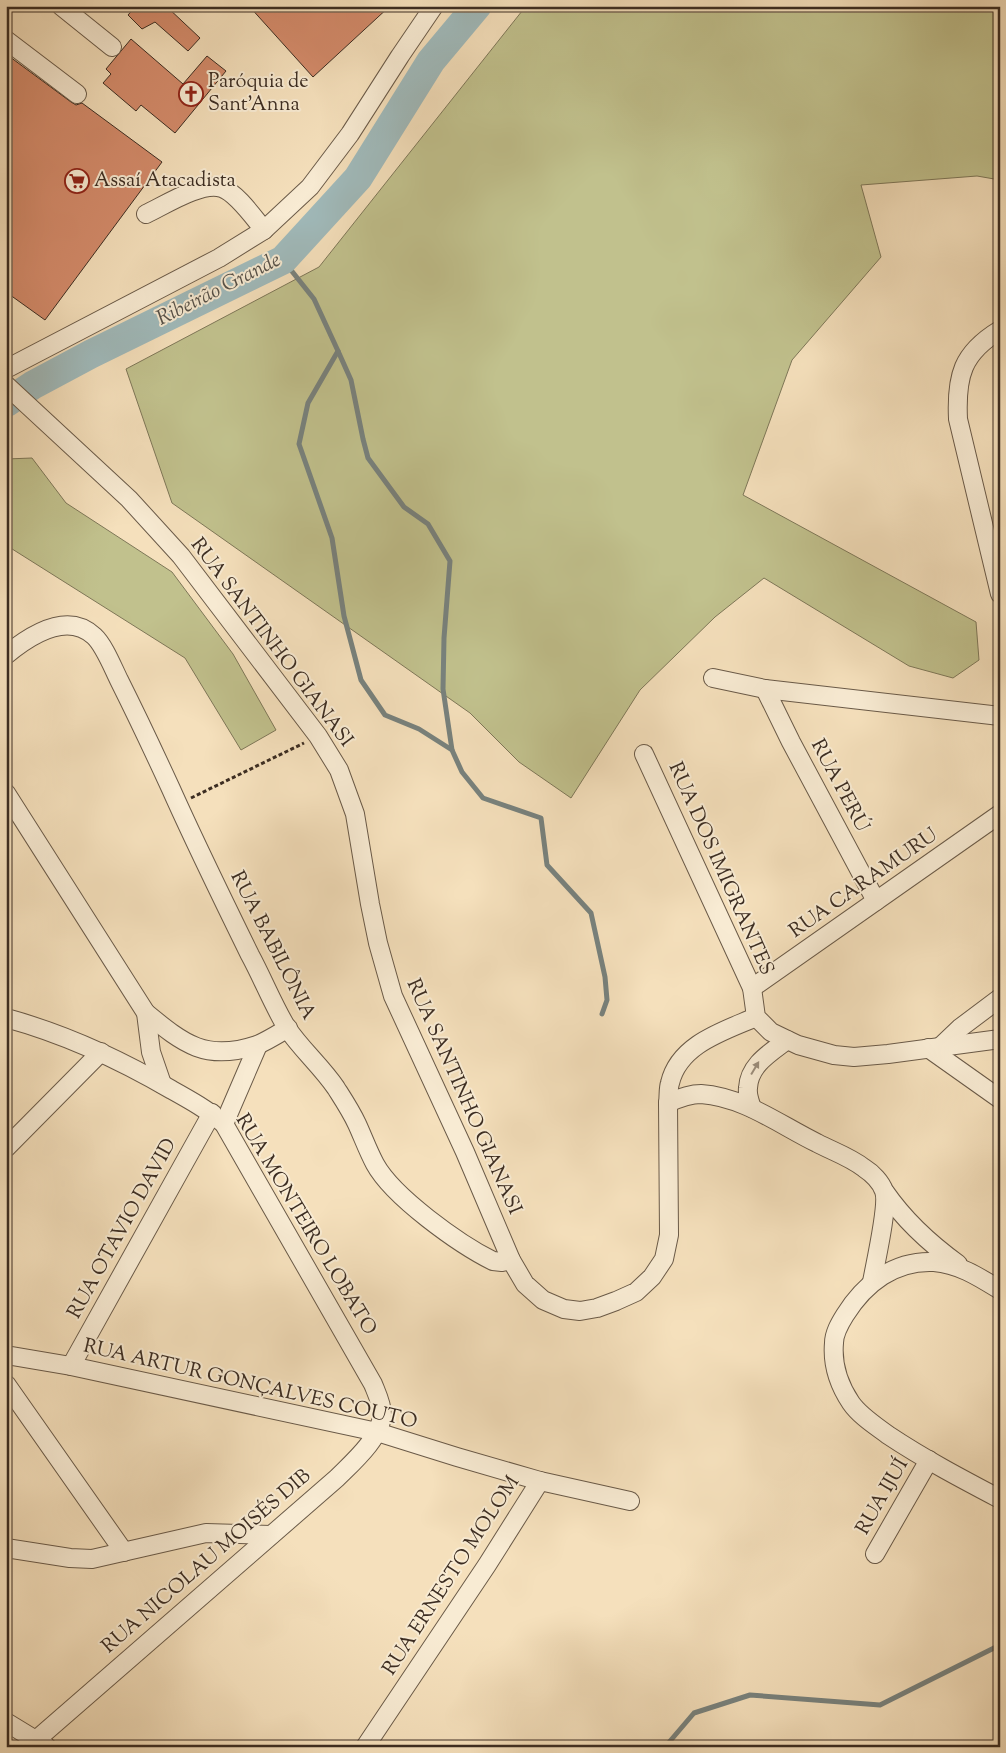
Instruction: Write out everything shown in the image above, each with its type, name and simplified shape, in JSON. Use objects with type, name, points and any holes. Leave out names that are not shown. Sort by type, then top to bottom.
[{"type":"street","points":[[61,6],[112,47]]},
{"type":"street","points":[[6,369],[219,258],[264,230],[310,187],[350,134],[434,6]]},
{"type":"street","points":[[6,40],[77,94]]},
{"type":"street","points":[[146,214],[205,186],[223,188],[236,198],[264,230]]},
{"type":"street","points":[[1000,330],[984,340],[967,358],[959,382],[957,400],[958,419],[1000,594]]},
{"type":"street","name":"RUA SANTINHO GIANASI","points":[[6,385],[129,499],[181,556],[318,736],[338,770],[355,814],[372,914],[393,996],[465,1152],[511,1260],[524,1284],[543,1300],[564,1309],[580,1311],[597,1308],[616,1302],[636,1292],[652,1277],[664,1259],[669,1234],[668,1103],[669,1084],[674,1070],[683,1057],[700,1043],[756,1016]]},
{"type":"street","name":"RUA BABILÔNIA","points":[[6,655],[40,632],[56,626],[69,625],[85,629],[96,637],[148,737],[178,804],[288,1028],[330,1080],[356,1122],[375,1164],[392,1186],[442,1228],[493,1261],[511,1260]]},
{"type":"street","points":[[713,678],[765,689],[1000,716]]},
{"type":"street","name":"RUA PERÚ","points":[[765,689],[791,742],[876,901]]},
{"type":"street","name":"RUA DOS IMIGRANTES","points":[[644,754],[752,988],[756,1016]]},
{"type":"street","points":[[6,793],[146,1013],[187,1043],[210,1052],[258,1045],[288,1028]]},
{"type":"street","name":"RUA CARAMURU","points":[[752,988],[1000,814]]},
{"type":"street","points":[[934,1048],[1000,998]]},
{"type":"street","points":[[146,1013],[151,1052],[162,1084]]},
{"type":"street","points":[[756,1016],[771,1032],[814,1050],[834,1055],[854,1056],[1000,1039]]},
{"type":"street","name":"RUA MONTEIRO LOBATO","points":[[6,1018],[66,1036],[101,1052],[162,1084],[218,1119],[373,1384],[380,1402]]},
{"type":"street","points":[[752,1108],[748,1089],[751,1076],[760,1060],[787,1040]]},
{"type":"street","name":"RUA OTAVIO DAVID","points":[[71,1366],[218,1119],[258,1045]]},
{"type":"street","points":[[934,1048],[1000,1098]]},
{"type":"street","points":[[6,1148],[101,1052]]},
{"type":"street","points":[[668,1103],[684,1097],[703,1094],[730,1100],[752,1108],[858,1163],[876,1178],[897,1210],[925,1239],[964,1269],[1000,1290]]},
{"type":"street","points":[[872,1282],[883,1217],[884,1192]]},
{"type":"street","points":[[964,1269],[936,1262],[917,1262],[893,1269],[872,1282],[853,1303],[840,1322],[834,1341],[834,1368],[840,1385],[852,1405],[873,1424],[928,1460],[1000,1499]]},
{"type":"street","name":"RUA ARTUR GONÇALVES COUTO","points":[[6,1355],[71,1366],[377,1432],[540,1481]]},
{"type":"street","points":[[6,1384],[124,1552]]},
{"type":"street","name":"RUA NICOLAU MOISÉS DIB","points":[[41,1743],[271,1535],[337,1478],[364,1450],[377,1432],[382,1416],[380,1402]]},
{"type":"street","name":"RUA IJUÍ","points":[[875,1554],[928,1460]]},
{"type":"street","name":"RUA ERNESTO MOLOM","points":[[364,1747],[487,1565],[540,1481],[630,1501]]},
{"type":"street","points":[[6,1548],[70,1558],[92,1559],[206,1533],[271,1535]]},
{"type":"street","points":[[6,1722],[41,1743]]},
{"type":"path","points":[[178,804],[318,736]]},
{"type":"green space","points":[[526,6],[1000,6],[1000,180],[977,176],[861,185],[881,257],[792,360],[743,495],[976,622],[979,660],[953,678],[909,666],[764,578],[715,617],[640,690],[571,798],[519,762],[470,713],[172,503],[126,369],[319,267]]},
{"type":"green space","points":[[32,458],[66,503],[172,572],[233,654],[276,730],[241,750],[185,658],[9,547],[6,548],[6,459]]},
{"type":"building","points":[[136,6],[166,6],[200,38],[188,51],[155,22],[142,29],[128,15]]},
{"type":"building","points":[[249,6],[390,6],[313,77]]},
{"type":"building","points":[[131,39],[183,84],[207,56],[226,71],[175,133],[141,105],[136,111],[103,83],[111,74],[106,69]]},
{"type":"building","name":"Assaí Atacadista","points":[[6,54],[71,102],[76,105],[82,103],[162,162],[45,320],[6,292]]},
{"type":"waterway","name":"Ribeirão Grande","points":[[6,403],[33,385],[91,354],[283,260],[358,178],[431,61],[477,6]]},
{"type":"waterway","points":[[283,260],[314,299],[338,351],[308,403],[299,444],[332,538],[344,616],[361,680],[385,715],[419,729],[452,750],[462,772],[483,798],[541,818],[547,865],[591,913],[605,977],[607,1000],[602,1014]]},
{"type":"waterway","points":[[338,351],[351,380],[368,458],[404,507],[428,524],[450,561],[444,638],[443,689],[452,750]]},
{"type":"waterway","points":[[665,1747],[694,1713],[750,1695],[880,1705],[998,1646]]},
{"type":"place","name":"Paróquia de Sant'Anna","points":[[191,94]]},
{"type":"place","name":"Assaí Atacadista","points":[[77,181]]}]
